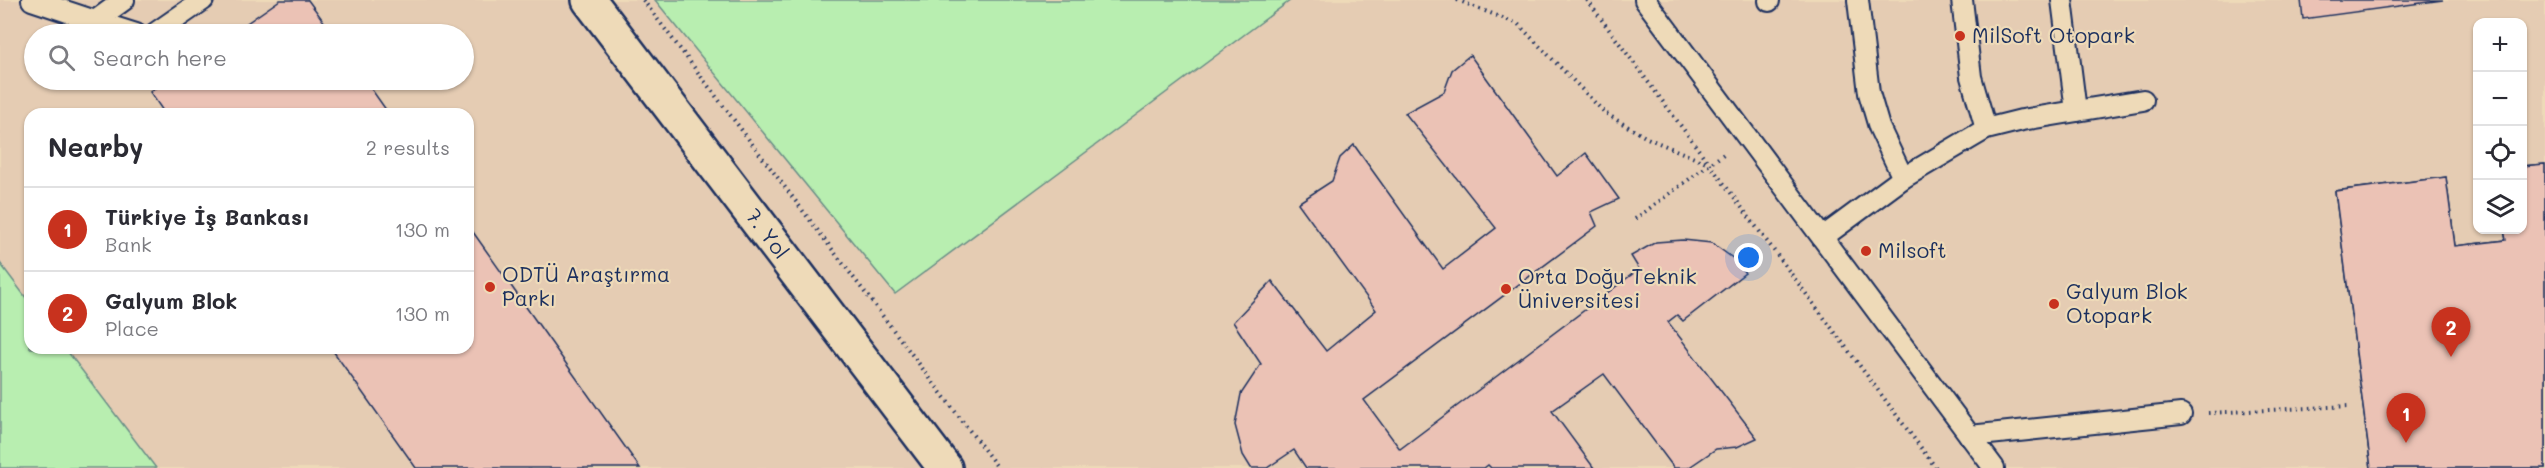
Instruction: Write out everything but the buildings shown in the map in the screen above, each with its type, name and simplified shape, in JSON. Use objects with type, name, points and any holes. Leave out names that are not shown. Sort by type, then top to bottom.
[{"type":"street","name":"7. Yol","points":[[589,0],[945,468]]},
{"type":"lane","points":[[32,0],[104,24]]},
{"type":"lane","points":[[95,21],[124,0]]},
{"type":"lane","points":[[168,24],[203,0]]},
{"type":"lane","points":[[1645,0],[1994,468]]},
{"type":"lane","points":[[1858,0],[1869,93],[1879,127],[1903,178]]},
{"type":"lane","points":[[1962,0],[1971,77],[1986,129]]},
{"type":"lane","points":[[2061,0],[2076,111]]},
{"type":"lane","points":[[1823,237],[1903,178],[1986,129],[2143,100]]},
{"type":"lane","points":[[1970,436],[2181,414]]},
{"type":"path","points":[[643,0],[998,468]]},
{"type":"path","points":[[1457,0],[1518,24],[1605,113],[1647,138],[1709,164]]},
{"type":"path","points":[[1587,0],[1936,468]]},
{"type":"path","points":[[1635,219],[1748,136]]},
{"type":"path","points":[[2181,414],[2349,406]]},
{"type":"shaded area","name":"Orta Doğu Teknik Üniversitesi","points":[[0,0],[2545,0],[2545,468],[0,468]]},
{"type":"green space","points":[[655,0],[1291,0],[895,294]]},
{"type":"green space","points":[[0,263],[24,295],[24,354],[70,354],[156,468],[0,468]]},
{"type":"place","name":"MilSoft Otopark","points":[[1960,36]]},
{"type":"place","name":"Milsoft","points":[[1866,251]]},
{"type":"place","name":"ODTÜ Araştırma Parkı","points":[[490,287]]},
{"type":"place","name":"Orta Doğu Teknik Üniversitesi","points":[[1506,289]]},
{"type":"place","name":"Galyum Blok Otopark","points":[[2054,304]]},
{"type":"place","name":"Galyum Blok","points":[[2451,357]]},
{"type":"place","name":"Türkiye İş Bankası","points":[[2406,443]]}]
